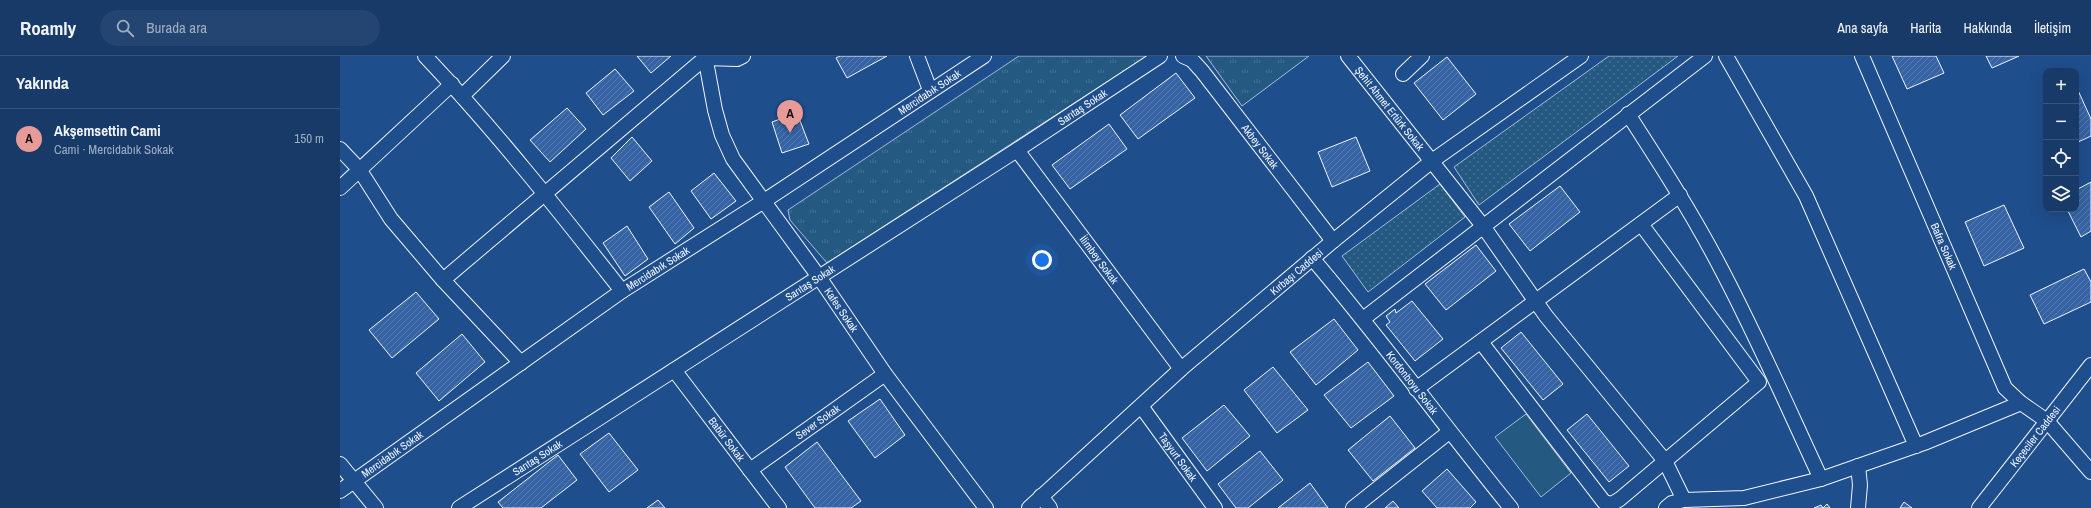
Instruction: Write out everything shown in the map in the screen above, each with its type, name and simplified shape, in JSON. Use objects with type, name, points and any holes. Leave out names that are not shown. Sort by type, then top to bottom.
[{"type":"street","points":[[425,56],[452,84],[546,194],[622,291]]},
{"type":"street","points":[[462,96],[503,56]]},
{"type":"street","points":[[443,280],[546,194],[705,57],[737,59],[743,56]]},
{"type":"street","points":[[917,56],[930,90]]},
{"type":"street","name":"Mercidabık Sokak","points":[[340,491],[622,291],[764,201],[930,90],[984,56]]},
{"type":"street","name":"Sarıtaş Sokak","points":[[458,508],[1017,150],[1160,56]]},
{"type":"street","name":"Akbey Sokak","points":[[1183,56],[1192,60],[1202,71],[1333,241]]},
{"type":"street","name":"Şehit Ahmet Ertürk Sokak","points":[[1348,56],[1483,226],[1537,301],[1546,316],[1665,461],[1684,500]]},
{"type":"street","points":[[1403,74],[1422,56]]},
{"type":"street","name":"Kırbaşı Caddesi","points":[[1029,508],[1180,369],[1312,258],[1432,161],[1581,56]]},
{"type":"street","points":[[1363,319],[1705,56]]},
{"type":"street","points":[[1726,56],[1806,196],[1829,245],[1873,351],[1916,446]]},
{"type":"street","name":"Bafra Sokak","points":[[1862,56],[2005,388],[2021,403],[2047,421],[2091,472]]},
{"type":"street","name":"Kafes Sokak","points":[[705,57],[715,110],[722,135],[733,159],[819,277],[885,374],[986,508]]},
{"type":"street","points":[[340,188],[452,84]]},
{"type":"street","points":[[1628,114],[1680,195],[1717,261],[1774,376],[1821,480]]},
{"type":"street","points":[[340,149],[359,169],[391,219],[443,280],[521,362]]},
{"type":"street","name":"İlimbey Sokak","points":[[1017,150],[1180,369]]},
{"type":"street","points":[[1416,389],[1680,195]]},
{"type":"street","points":[[1641,224],[1759,382]]},
{"type":"street","name":"Kordonboyu Sokak","points":[[1312,258],[1363,319],[1449,432],[1511,508]]},
{"type":"street","points":[[1481,342],[1604,502],[1612,504],[1620,499],[1759,382],[1774,376]]},
{"type":"street","name":"Keçeciler Caddesi","points":[[1979,508],[2091,365]]},
{"type":"street","name":"Babür Sokak","points":[[674,370],[750,470],[775,506]]},
{"type":"street","name":"Sever Sokak","points":[[750,470],[885,374]]},
{"type":"street","points":[[1666,508],[1672,503],[1684,500],[1744,498],[1821,480],[1916,446],[2021,403]]},
{"type":"street","name":"Taşyurt Sokak","points":[[1141,406],[1215,508]]},
{"type":"street","points":[[1353,508],[1449,432]]},
{"type":"street","points":[[340,464],[376,508]]},
{"type":"street","points":[[1858,466],[1860,485],[1858,508]]},
{"type":"street","points":[[1041,496],[1050,508]]},
{"type":"green space","points":[[1019,56],[1147,56],[827,263],[790,220],[788,210]]},
{"type":"green space","points":[[1206,56],[1309,56],[1242,106]]},
{"type":"green space","points":[[1609,56],[1678,56],[1479,205],[1454,167]]},
{"type":"green space","points":[[1440,184],[1465,217],[1368,292],[1342,256]]},
{"type":"green space","points":[[1526,414],[1571,473],[1541,497],[1495,437]]},
{"type":"building","points":[[637,56],[671,56],[651,73]]},
{"type":"building","points":[[840,56],[887,56],[847,78],[836,58]]},
{"type":"building","points":[[1892,56],[1936,56],[1944,73],[1907,89]]},
{"type":"building","points":[[1986,56],[2019,56],[1992,68]]},
{"type":"building","points":[[1447,57],[1476,94],[1443,120],[1414,83]]},
{"type":"building","points":[[615,69],[634,91],[603,115],[586,93]]},
{"type":"building","points":[[1176,73],[1195,98],[1138,139],[1120,115]]},
{"type":"building","points":[[2079,93],[2091,119],[2091,136],[2079,142]]},
{"type":"building","points":[[567,108],[586,129],[550,162],[530,140]]},
{"type":"building","points":[[797,113],[809,144],[782,153],[772,122]]},
{"type":"building","points":[[1109,124],[1127,149],[1070,189],[1052,165]]},
{"type":"building","points":[[632,137],[652,161],[630,181],[611,158]]},
{"type":"building","points":[[1356,137],[1370,171],[1332,187],[1318,152]]},
{"type":"building","points":[[714,173],[736,201],[711,219],[691,191]]},
{"type":"building","points":[[2091,182],[2091,231],[2081,237],[2068,212],[2079,212],[2079,188]]},
{"type":"building","points":[[1560,186],[1580,212],[1530,251],[1509,224]]},
{"type":"building","points":[[669,192],[694,228],[675,244],[649,207]]},
{"type":"building","points":[[2004,205],[2024,248],[1984,266],[1965,222]]},
{"type":"building","points":[[627,226],[648,259],[625,276],[603,243]]},
{"type":"building","points":[[1476,245],[1496,271],[1446,310],[1425,284]]},
{"type":"building","points":[[2084,269],[2091,282],[2091,302],[2044,324],[2030,295]]},
{"type":"building","points":[[416,292],[439,319],[392,358],[369,330]]},
{"type":"building","points":[[1412,301],[1443,339],[1415,361],[1386,325],[1390,322],[1386,316],[1395,309],[1396,313]]},
{"type":"building","points":[[1334,319],[1358,350],[1316,385],[1290,352]]},
{"type":"building","points":[[1521,332],[1563,384],[1543,400],[1501,348]]},
{"type":"building","points":[[462,334],[485,362],[439,401],[416,373]]},
{"type":"building","points":[[1368,362],[1394,396],[1351,428],[1324,395]]},
{"type":"building","points":[[1273,367],[1308,410],[1277,433],[1244,390]]},
{"type":"building","points":[[880,399],[905,435],[875,458],[848,421]]},
{"type":"building","points":[[1224,405],[1250,436],[1207,471],[1182,438]]},
{"type":"building","points":[[1587,414],[1629,466],[1609,482],[1567,430]]},
{"type":"building","points":[[1390,416],[1415,448],[1373,481],[1348,450]]},
{"type":"building","points":[[609,433],[638,470],[609,492],[580,454]]},
{"type":"building","points":[[817,442],[861,501],[851,508],[815,508],[785,467]]},
{"type":"building","points":[[1260,451],[1283,480],[1248,508],[1236,508],[1218,484]]},
{"type":"building","points":[[558,455],[577,480],[541,508],[503,508],[498,502]]},
{"type":"building","points":[[1447,469],[1476,502],[1470,508],[1437,508],[1422,491]]},
{"type":"building","points":[[1310,483],[1328,508],[1278,508]]},
{"type":"building","points":[[658,500],[665,508],[647,508]]},
{"type":"building","points":[[1393,501],[1399,508],[1385,508]]},
{"type":"building","points":[[1904,502],[1912,508],[1900,508]]},
{"type":"building","points":[[1827,504],[1830,508],[1823,508]]},
{"type":"building","points":[[1821,505],[1823,508],[1814,508]]},
{"type":"place","name":"Akşemsettin Cami","points":[[790,133]]}]
